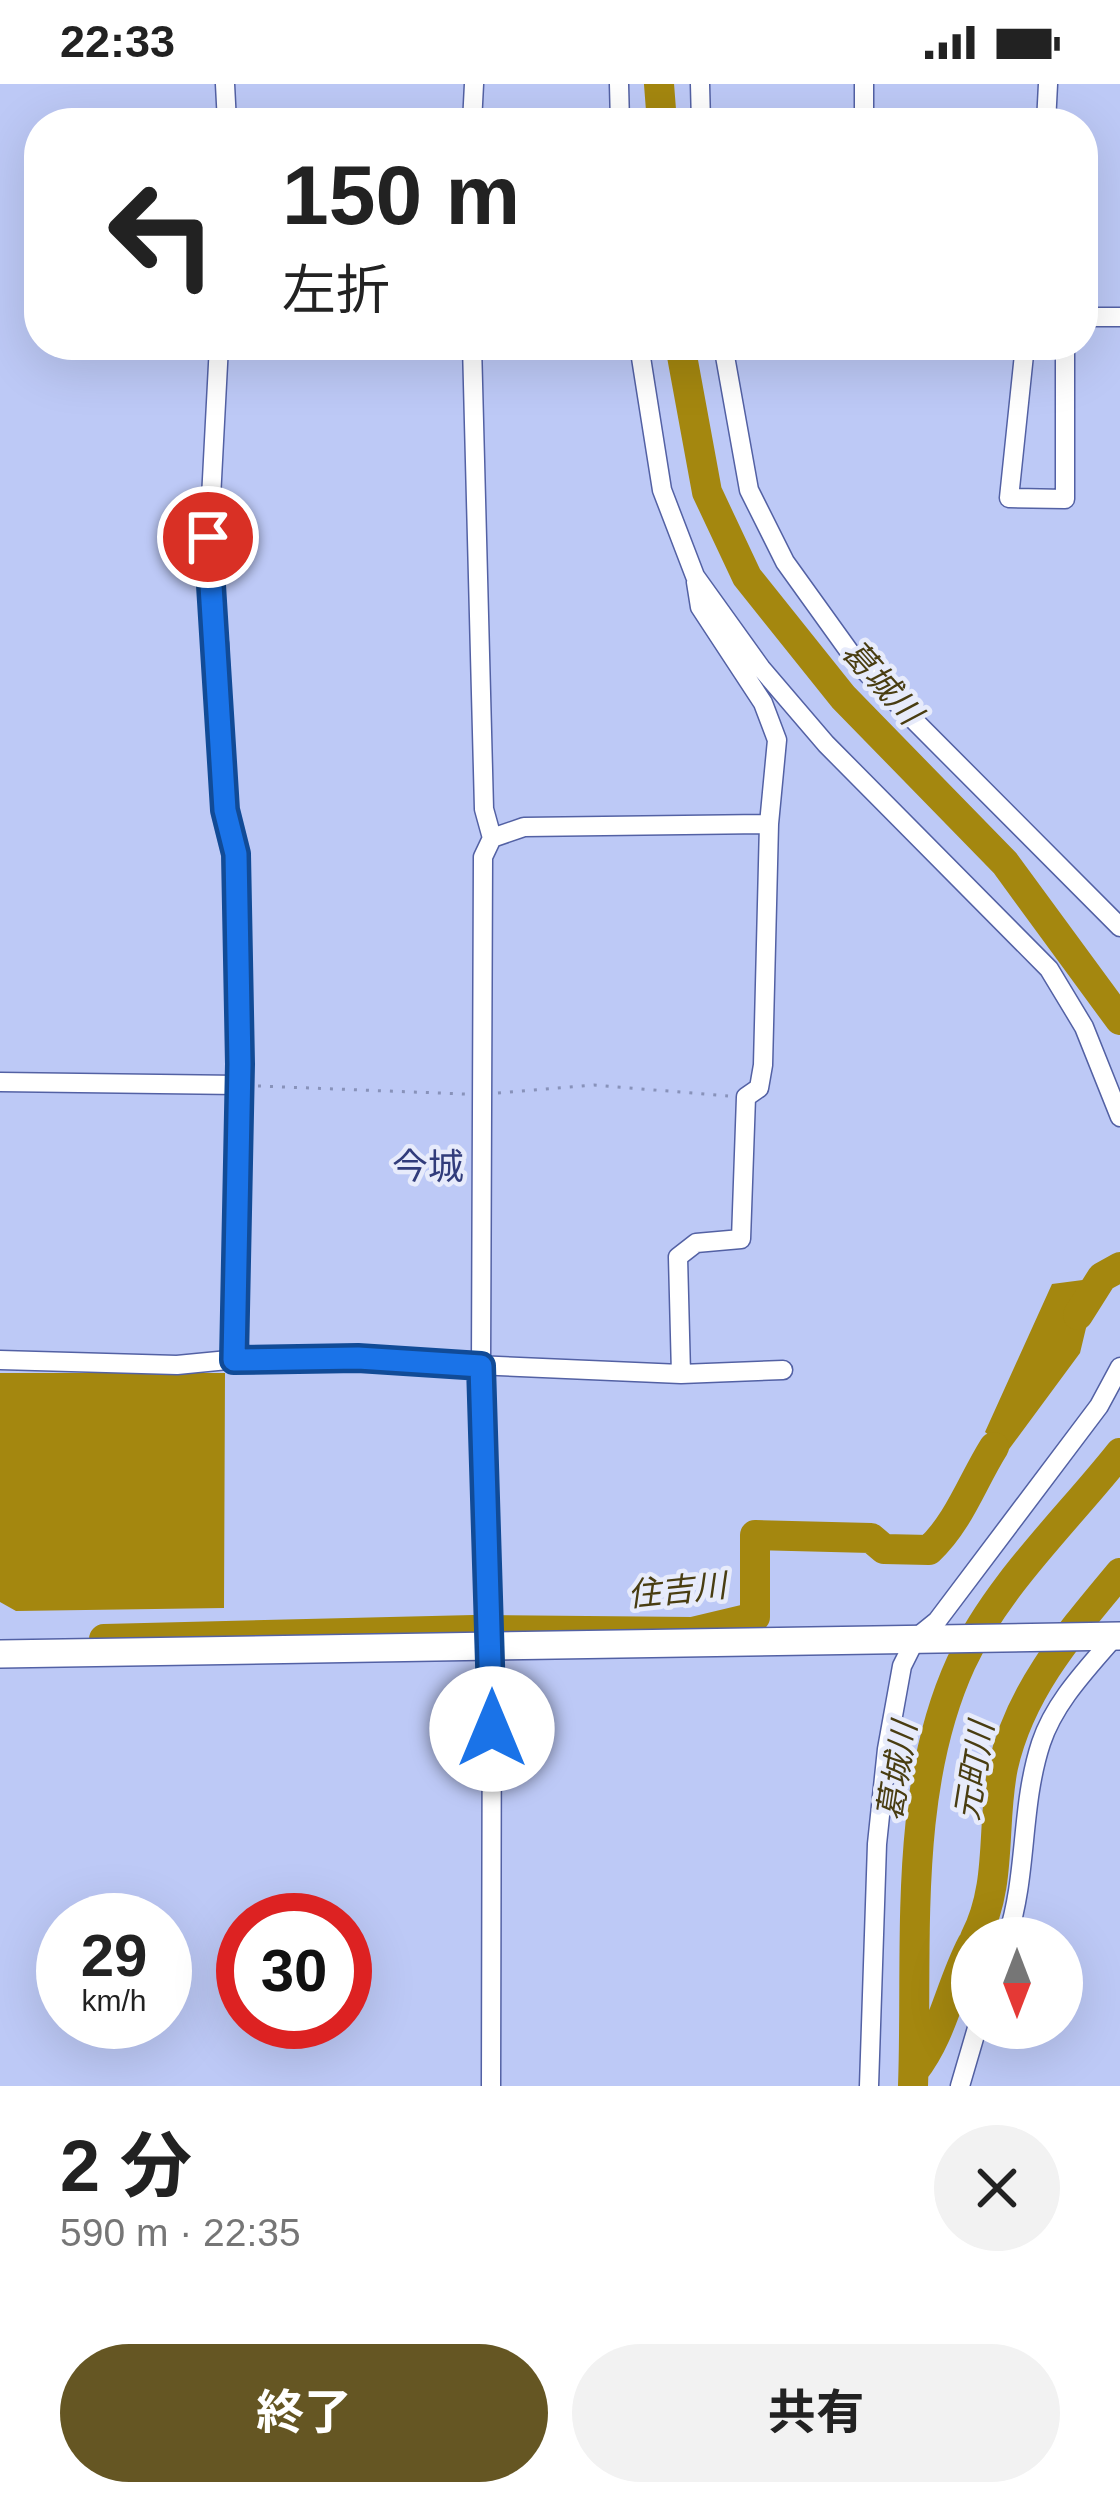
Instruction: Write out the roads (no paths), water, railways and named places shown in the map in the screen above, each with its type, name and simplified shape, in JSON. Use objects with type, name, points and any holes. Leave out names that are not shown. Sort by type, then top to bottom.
[{"type":"street","points":[[218,360],[207,575],[219,644],[225,810],[236,854],[234,1360]]},
{"type":"street","points":[[472,360],[484,809],[492,838],[482,857],[481,1094],[481,1366],[491,1637],[491,2086]]},
{"type":"street","points":[[641,360],[662,490],[695,576],[700,608],[763,704],[777,740],[769,824],[763,1066],[759,1088],[746,1097],[741,1239],[696,1243],[678,1257],[681,1374]]},
{"type":"street","points":[[726,360],[749,490],[785,562],[859,665],[1120,927]]},
{"type":"street","points":[[1023,360],[1009,498],[1065,500],[1065,360]]},
{"type":"street","points":[[695,576],[761,668],[826,743],[1049,969],[1084,1027],[1120,1117]]},
{"type":"street","points":[[492,838],[524,827],[769,824]]},
{"type":"street","points":[[0,1082],[238,1085]]},
{"type":"street","points":[[0,1360],[177,1365],[358,1358],[681,1374],[783,1370]]},
{"type":"street","points":[[869,2086],[886,1749],[902,1666],[1036,1493],[1099,1406],[1120,1366]]},
{"type":"street","points":[[0,1654],[491,1637],[1116,1635]]},
{"type":"street","points":[[1013,1917],[1023,1883],[1029,1794],[1042,1740],[1068,1692],[1116,1635]]},
{"type":"street","points":[[961,2086],[971,2049]]},
{"type":"waterway","name":"葛城川","points":[[659,84],[661,108]]},
{"type":"waterway","name":"葛城川","points":[[683,360],[707,492],[747,577],[843,697],[1005,863],[1120,1020]]},
{"type":"waterway","name":"住吉川","points":[[1078,1315],[1102,1277],[1120,1267]]},
{"type":"waterway","name":"住吉川","points":[[104,1639],[474,1630],[692,1632],[755,1617],[755,1535],[871,1538],[884,1549],[929,1550],[957,1514],[994,1447]]},
{"type":"waterway","name":"葛城川","points":[[913,2086],[921,1817],[942,1713],[961,1663],[994,1606],[1120,1453]]},
{"type":"waterway","name":"元町川","points":[[984,1917],[999,1789],[1011,1739],[1050,1663],[1120,1573]]},
{"type":"waterway","name":"元町川","points":[[914,2071],[951,1993]]},
{"type":"district","name":"今城","points":[[428,1166]]}]
